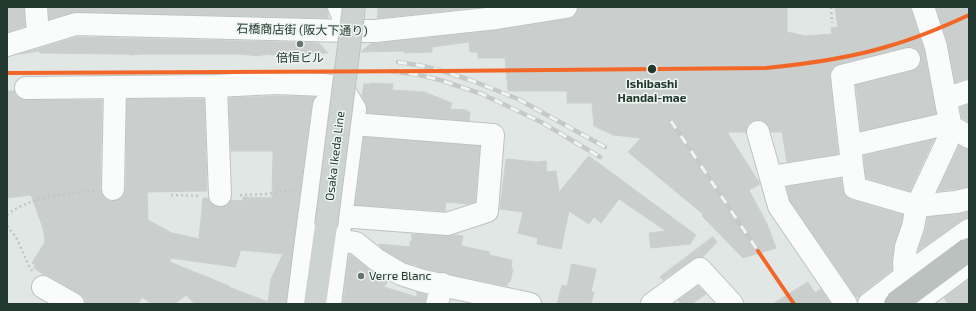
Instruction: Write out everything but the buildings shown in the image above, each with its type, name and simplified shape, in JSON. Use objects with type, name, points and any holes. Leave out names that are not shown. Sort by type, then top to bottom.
[{"type":"highway","points":[[895,304],[967,242]]},
{"type":"main road","name":"Osaka Ikeda Line","points":[[315,304],[335,227],[354,7]]},
{"type":"street","points":[[36,7],[38,35]]},
{"type":"street","points":[[339,7],[349,32]]},
{"type":"street","points":[[298,304],[324,105],[340,89],[349,32],[363,7]]},
{"type":"street","name":"石橋商店街 (阪大下通り)","points":[[7,45],[76,24],[349,32],[375,31],[434,16],[497,18],[566,7]]},
{"type":"street","points":[[923,7],[936,47],[946,99],[957,129]]},
{"type":"street","points":[[909,59],[842,76],[855,188],[918,206],[956,202],[969,198]]},
{"type":"street","points":[[26,88],[216,86],[276,83],[323,85],[340,89],[355,109],[335,227],[330,304]]},
{"type":"street","points":[[216,86],[220,194]]},
{"type":"street","points":[[113,188],[115,87]]},
{"type":"street","points":[[946,99],[969,91]]},
{"type":"street","points":[[335,227],[447,224],[487,211],[493,135],[353,124]]},
{"type":"street","points":[[771,177],[851,155],[957,129]]},
{"type":"street","points":[[957,129],[947,142],[918,206],[906,247],[904,263],[905,276],[918,302],[969,264]]},
{"type":"street","points":[[758,132],[779,206],[846,304]]},
{"type":"street","points":[[335,227],[377,260],[401,274],[423,281],[440,294],[530,304]]},
{"type":"street","points":[[871,304],[905,276],[967,242]]},
{"type":"street","points":[[652,304],[700,269],[732,304]]},
{"type":"street","points":[[42,287],[73,304]]},
{"type":"path","points":[[831,7],[832,23]]},
{"type":"path","points":[[7,215],[38,199],[113,188]]},
{"type":"path","points":[[171,195],[198,196],[220,194],[268,194],[282,191],[312,189]]},
{"type":"path","points":[[7,226],[16,237],[29,266],[42,287]]},
{"type":"railway","points":[[398,62],[442,71],[473,81],[518,99],[605,147]]},
{"type":"railway","points":[[391,71],[440,80],[482,94],[541,122],[600,157]]},
{"type":"railway","points":[[671,121],[758,251]]},
{"type":"transit line","points":[[7,73],[766,68],[797,65],[859,54],[920,36],[969,15]]},
{"type":"transit line","points":[[758,251],[794,304]]},
{"type":"place","name":"倍恒ビル","points":[[300,44]]},
{"type":"place","name":"Ishibashi Handai-mae","points":[[652,69]]},
{"type":"place","name":"Verre Blanc","points":[[361,276]]}]
